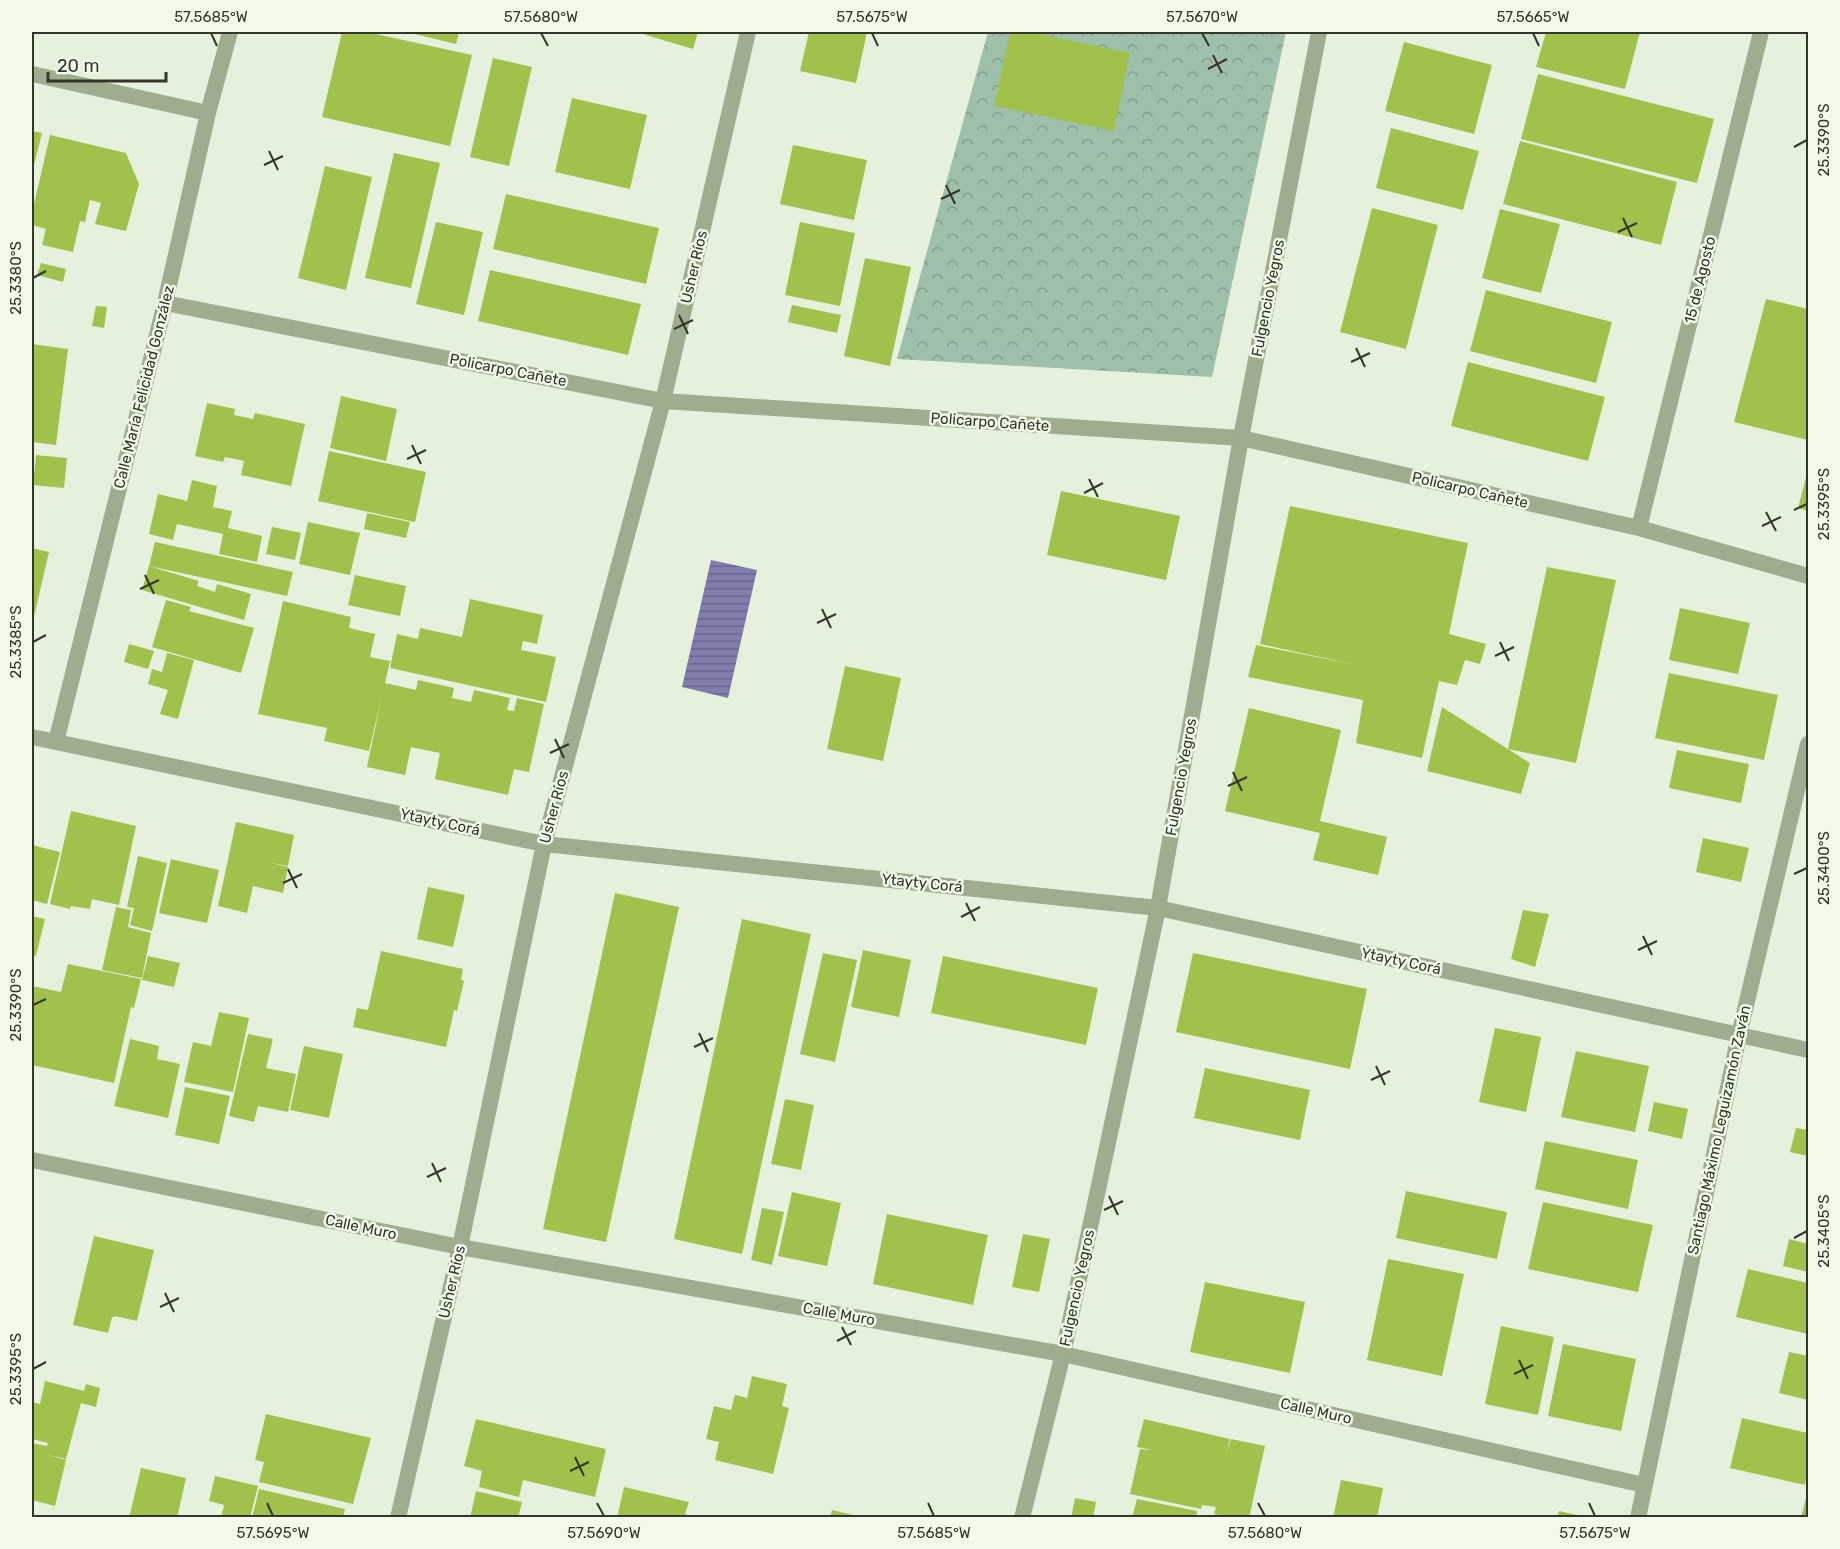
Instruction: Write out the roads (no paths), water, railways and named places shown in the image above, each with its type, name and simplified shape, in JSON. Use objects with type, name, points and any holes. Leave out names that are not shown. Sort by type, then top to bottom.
[{"type":"street","name":"Calle María Felicidad González","points":[[56,742],[165,303],[208,113],[230,32]]},
{"type":"street","name":"Usher Ríos","points":[[398,1518],[460,1247],[543,844],[663,401],[748,32]]},
{"type":"street","name":"Fulgencio Yegros","points":[[1022,1518],[1063,1354],[1158,908],[1241,438],[1319,32]]},
{"type":"street","name":"15 de Agosto","points":[[1639,528],[1761,32]]},
{"type":"street","points":[[32,74],[208,113]]},
{"type":"street","name":"Policarpo Cañete","points":[[165,303],[663,401],[1241,438],[1639,528],[1809,576]]},
{"type":"street","name":"Ytayty Corá","points":[[32,737],[543,844],[1158,908],[1809,1050]]},
{"type":"street","name":"Santiago Máximo Leguizamón Zaván","points":[[1638,1518],[1739,1035],[1809,744]]},
{"type":"street","name":"Calle Muro","points":[[32,1160],[460,1247],[1063,1354],[1644,1485]]}]
